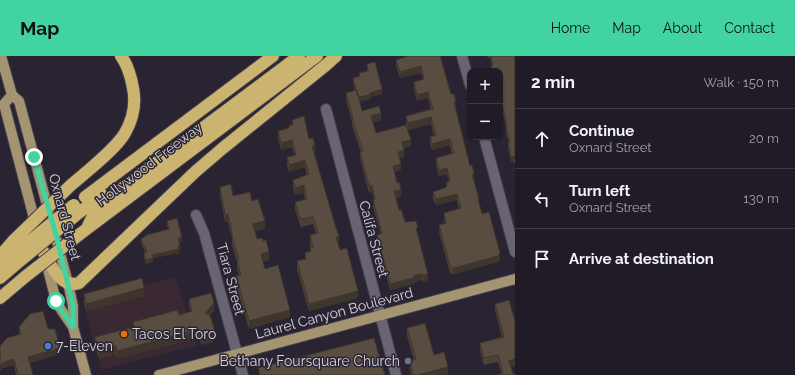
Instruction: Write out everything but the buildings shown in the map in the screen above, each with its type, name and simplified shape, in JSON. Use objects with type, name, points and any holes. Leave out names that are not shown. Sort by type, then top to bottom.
[{"type":"highway","points":[[0,278],[17,251],[70,186],[115,146],[125,133],[133,114],[134,95],[131,75],[121,56]]},
{"type":"highway","name":"Hollywood Freeway","points":[[0,267],[17,251],[75,210],[273,56]]},
{"type":"highway","points":[[75,210],[287,56]]},
{"type":"highway","points":[[84,231],[97,207],[299,56]]},
{"type":"highway","name":"Hollywood Freeway","points":[[0,298],[84,231],[317,56]]},
{"type":"highway","points":[[43,251],[56,273],[68,283],[76,284],[82,281],[195,172],[326,66],[336,56]]},
{"type":"highway","points":[[0,256],[17,251]]},
{"type":"main road","name":"Oxnard Street","points":[[1,56],[12,95],[19,101],[68,283],[73,306],[73,327],[86,375]]},
{"type":"main road","name":"Oxnard Street","points":[[12,95],[4,104],[56,301],[73,327]]},
{"type":"main road","name":"Laurel Canyon Boulevard","points":[[159,375],[515,279]]},
{"type":"street","points":[[462,56],[467,74]]},
{"type":"street","name":"Califa Street","points":[[326,109],[396,375]]},
{"type":"street","points":[[485,140],[515,252]]},
{"type":"street","name":"Tiara Street","points":[[196,215],[204,233],[242,375]]},
{"type":"shaded area","points":[[175,277],[197,345],[101,370],[83,301]]},
{"type":"place","name":"Tacos El Toro","points":[[124,334]]},
{"type":"place","name":"7-Eleven","points":[[48,346]]},
{"type":"place","name":"Bethany Foursquare Church","points":[[408,361]]},
{"type":"route","points":[[34,157],[56,235],[73,306],[73,327],[56,301]]}]
